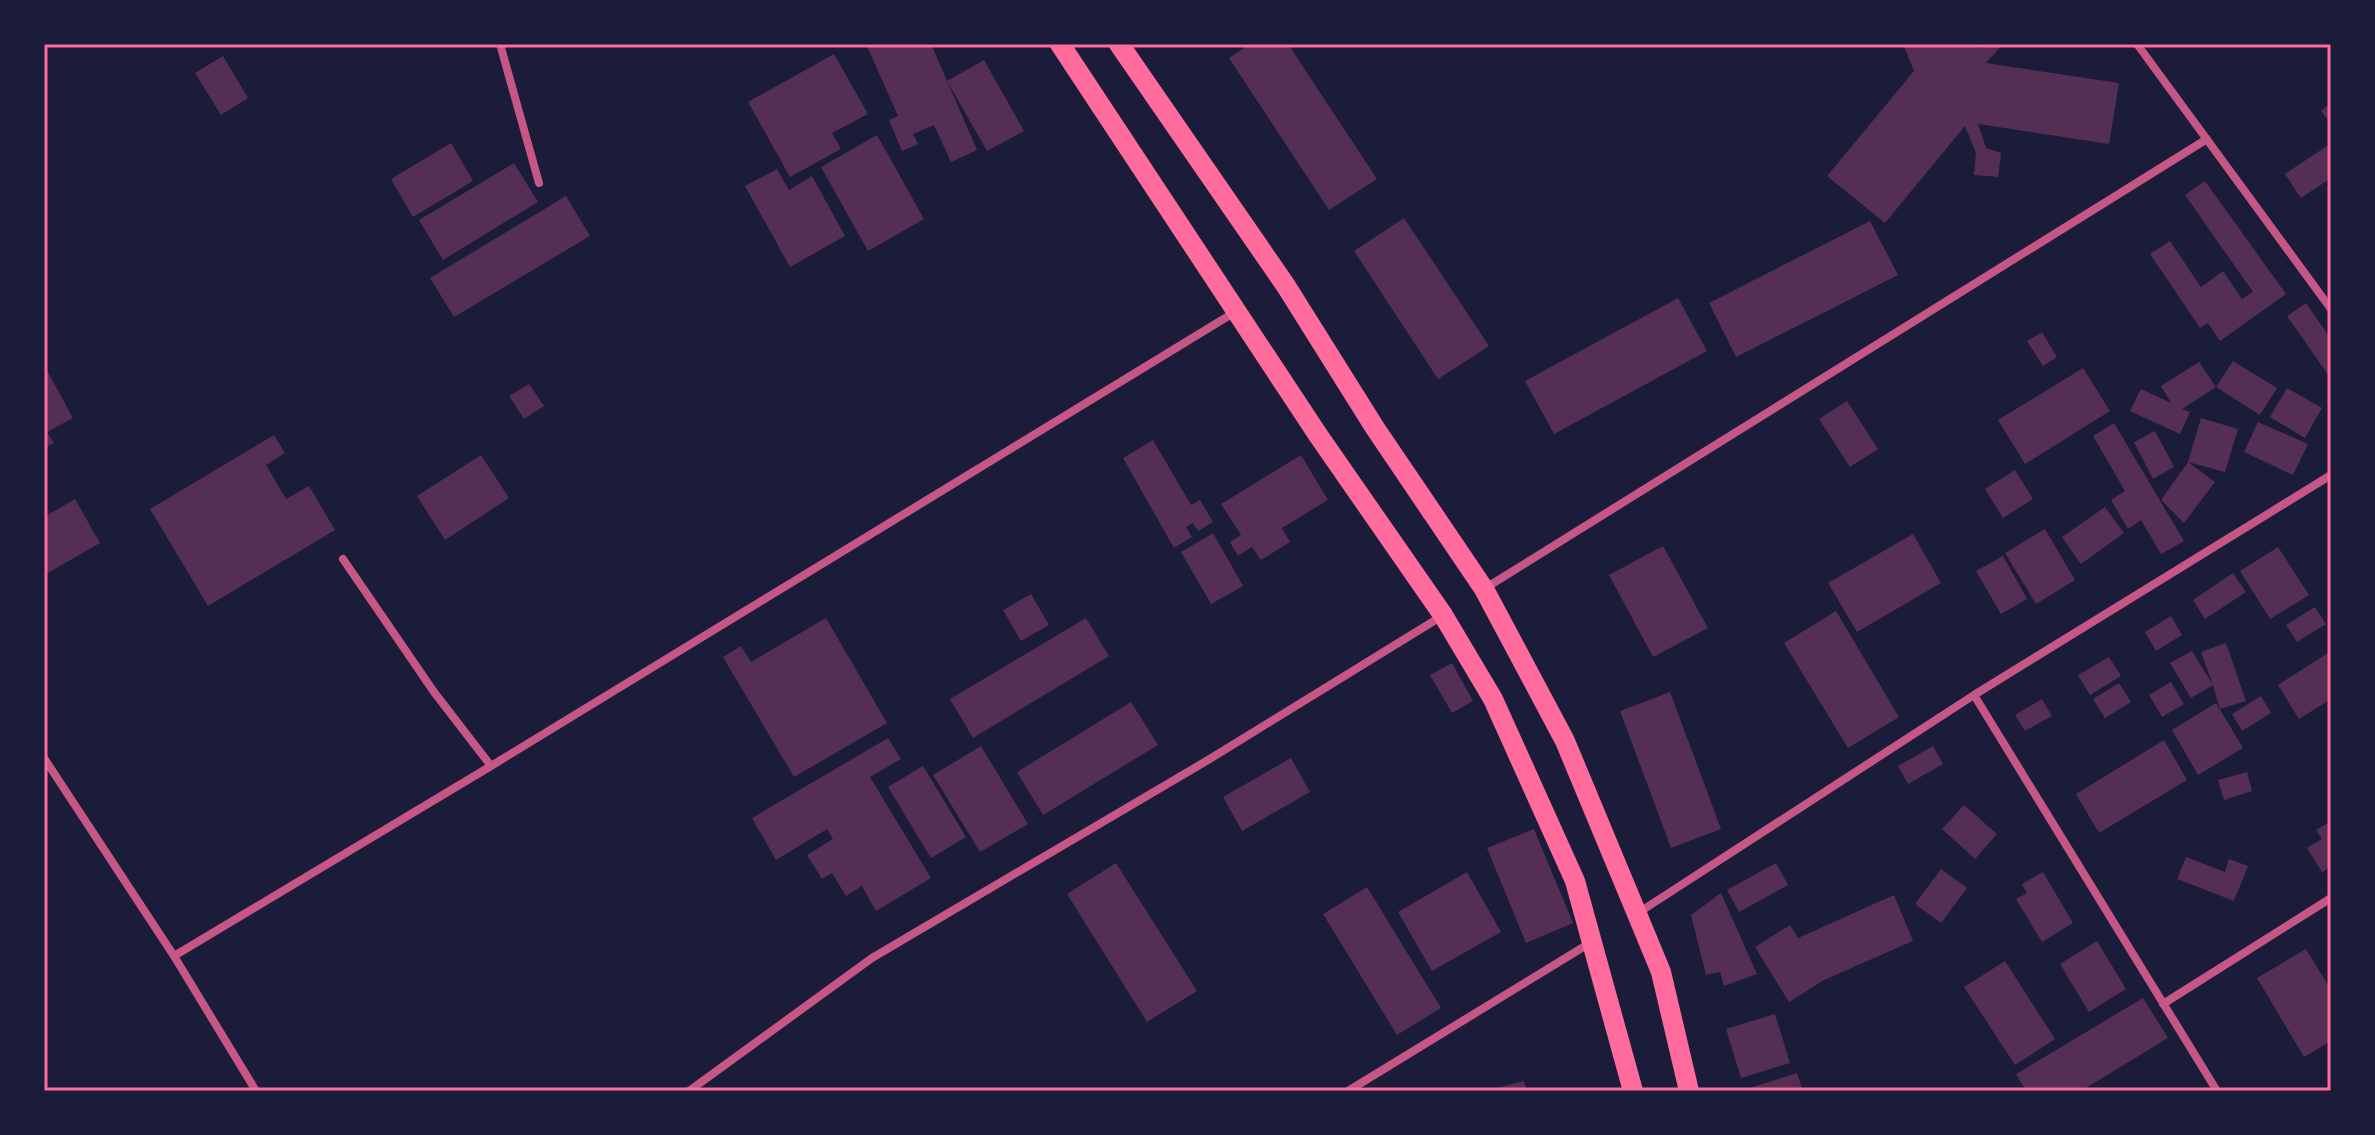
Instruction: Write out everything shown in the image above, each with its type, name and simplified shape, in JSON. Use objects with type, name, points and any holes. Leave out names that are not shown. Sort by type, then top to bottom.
[{"type":"main road","points":[[1060,44],[1236,312],[1443,615],[1493,699],[1575,881],[1633,1091]]},
{"type":"main road","points":[[1119,44],[1286,286],[1375,428],[1484,589],[1565,741],[1661,972],[1689,1091]]},
{"type":"street","points":[[500,44],[539,183]]},
{"type":"street","points":[[2137,44],[2331,309]]},
{"type":"street","points":[[1484,589],[2207,139]]},
{"type":"street","points":[[174,956],[1236,312]]},
{"type":"street","points":[[1637,914],[1974,695],[2331,475]]},
{"type":"street","points":[[343,559],[434,692],[491,766]]},
{"type":"street","points":[[689,1091],[872,958],[1208,760],[1443,615]]},
{"type":"street","points":[[1974,695],[2217,1091]]},
{"type":"street","points":[[44,758],[174,956],[256,1091]]},
{"type":"street","points":[[2163,1004],[2331,898]]},
{"type":"street","points":[[1348,1091],[1594,941]]},
{"type":"building","points":[[866,44],[931,44],[977,150],[951,162],[934,125],[913,134],[918,144],[902,151],[889,120],[898,116]]},
{"type":"building","points":[[1250,44],[1288,44],[1377,179],[1329,210],[1229,58]]},
{"type":"building","points":[[1903,44],[1976,44],[1978,49],[1983,44],[2003,44],[1986,63],[2119,83],[2109,144],[1978,124],[1986,148],[2001,153],[1998,177],[1974,175],[1976,153],[1965,126],[1885,223],[1827,176],[1914,71]]},
{"type":"building","points":[[834,54],[868,114],[832,133],[841,149],[790,177],[748,102]]},
{"type":"building","points":[[223,56],[248,98],[221,115],[195,73]]},
{"type":"building","points":[[984,60],[1024,131],[987,151],[947,81]]},
{"type":"building","points":[[2331,103],[2331,124],[2321,111]]},
{"type":"building","points":[[877,135],[924,219],[868,251],[821,167]]},
{"type":"building","points":[[451,143],[473,181],[413,217],[391,179]]},
{"type":"building","points":[[2330,144],[2331,178],[2301,198],[2285,174]]},
{"type":"building","points":[[514,163],[538,202],[443,260],[419,220]]},
{"type":"building","points":[[777,169],[789,190],[812,176],[845,236],[790,267],[745,186]]},
{"type":"building","points":[[2205,181],[2286,294],[2220,341],[2208,323],[2200,328],[2150,254],[2170,241],[2201,287],[2223,271],[2242,299],[2253,292],[2185,195]]},
{"type":"building","points":[[566,196],[590,236],[454,317],[430,278]]},
{"type":"building","points":[[1404,218],[1489,346],[1438,379],[1354,251]]},
{"type":"building","points":[[1870,221],[1898,275],[1736,357],[1709,303]]},
{"type":"building","points":[[1678,298],[1707,351],[1554,434],[1525,381]]},
{"type":"building","points":[[2306,303],[2331,339],[2331,379],[2287,316]]},
{"type":"building","points":[[2042,332],[2057,357],[2043,366],[2027,341]]},
{"type":"building","points":[[2233,361],[2277,388],[2260,415],[2216,387]]},
{"type":"building","points":[[2199,362],[2216,387],[2182,409],[2190,412],[2180,434],[2130,411],[2141,389],[2171,403],[2161,386]]},
{"type":"building","points":[[44,365],[73,418],[47,432],[54,443],[44,448]]},
{"type":"building","points":[[2083,368],[2110,411],[2025,464],[1998,420]]},
{"type":"building","points":[[529,384],[544,406],[524,419],[509,396]]},
{"type":"building","points":[[2287,388],[2322,408],[2305,438],[2270,417]]},
{"type":"building","points":[[1847,401],[1878,449],[1850,467],[1819,419]]},
{"type":"building","points":[[2201,418],[2238,429],[2225,472],[2188,462]]},
{"type":"building","points":[[2258,422],[2308,444],[2293,475],[2244,452]]},
{"type":"building","points":[[2114,423],[2184,541],[2161,554],[2141,520],[2128,529],[2111,500],[2125,491],[2093,436]]},
{"type":"building","points":[[2155,431],[2174,467],[2153,479],[2134,442]]},
{"type":"building","points":[[274,435],[285,453],[266,465],[286,499],[309,486],[335,530],[208,606],[150,509]]},
{"type":"building","points":[[1153,440],[1191,505],[1200,500],[1213,522],[1198,531],[1193,523],[1186,527],[1192,537],[1174,548],[1123,458]]},
{"type":"building","points":[[481,455],[509,498],[445,540],[417,496]]},
{"type":"building","points":[[1301,455],[1328,500],[1282,528],[1290,542],[1261,560],[1252,547],[1238,556],[1230,542],[1241,535],[1221,504]]},
{"type":"building","points":[[2188,462],[2215,482],[2184,523],[2161,500]]},
{"type":"building","points":[[2015,470],[2033,499],[2003,518],[1985,489]]},
{"type":"building","points":[[75,499],[100,543],[44,575],[44,517]]},
{"type":"building","points":[[2105,507],[2124,533],[2081,564],[2062,537]]},
{"type":"building","points":[[2045,529],[2075,580],[2036,604],[2005,553]]},
{"type":"building","points":[[1213,533],[1243,586],[1211,604],[1181,552]]},
{"type":"building","points":[[1913,534],[1941,583],[1857,632],[1828,583]]},
{"type":"building","points":[[1663,546],[1708,628],[1653,657],[1609,575]]},
{"type":"building","points":[[2278,547],[2309,595],[2270,619],[2240,571]]},
{"type":"building","points":[[2003,556],[2027,599],[2001,614],[1976,571]]},
{"type":"building","points":[[2233,573],[2246,592],[2205,619],[2193,600]]},
{"type":"building","points":[[1031,594],[1049,625],[1021,641],[1003,610]]},
{"type":"building","points":[[2315,607],[2326,624],[2297,642],[2286,625]]},
{"type":"building","points":[[1836,611],[1899,717],[1848,748],[1784,643]]},
{"type":"building","points":[[2171,616],[2182,635],[2156,651],[2145,632]]},
{"type":"building","points":[[826,618],[887,723],[794,777],[723,657],[741,646],[751,662]]},
{"type":"building","points":[[1086,618],[1109,656],[973,738],[950,699]]},
{"type":"building","points":[[2226,643],[2246,701],[2220,709],[2201,652]]},
{"type":"building","points":[[2192,651],[2213,685],[2191,698],[2170,663]]},
{"type":"building","points":[[2331,651],[2331,699],[2299,719],[2278,685]]},
{"type":"building","points":[[2109,657],[2121,676],[2090,695],[2078,675]]},
{"type":"building","points":[[1452,663],[1473,701],[1452,713],[1430,675]]},
{"type":"building","points":[[2171,682],[2184,704],[2162,717],[2149,695]]},
{"type":"building","points":[[2119,683],[2131,702],[2105,718],[2093,699]]},
{"type":"building","points":[[1670,692],[1721,829],[1671,848],[1620,711]]},
{"type":"building","points":[[2261,696],[2271,713],[2242,731],[2232,714]]},
{"type":"building","points":[[2042,699],[2052,716],[2025,731],[2015,715]]},
{"type":"building","points":[[1131,702],[1158,745],[1043,815],[1017,772]]},
{"type":"building","points":[[2216,703],[2243,748],[2198,775],[2172,730]]},
{"type":"building","points":[[888,738],[901,759],[870,777],[931,878],[876,911],[862,886],[846,896],[832,873],[822,879],[807,855],[833,839],[827,829],[776,860],[752,818]]},
{"type":"building","points":[[2164,740],[2187,780],[2099,833],[2076,794]]},
{"type":"building","points":[[981,746],[1028,824],[980,852],[933,775]]},
{"type":"building","points":[[1933,746],[1943,764],[1908,784],[1898,766]]},
{"type":"building","points":[[1291,758],[1310,792],[1242,831],[1223,797]]},
{"type":"building","points":[[923,766],[966,837],[931,858],[888,787]]},
{"type":"building","points":[[2247,772],[2252,791],[2224,800],[2218,780]]},
{"type":"building","points":[[1964,805],[1997,834],[1975,859],[1942,829]]},
{"type":"building","points":[[2331,821],[2331,866],[2322,872],[2307,848],[2322,839],[2316,830]]},
{"type":"building","points":[[1534,829],[1573,923],[1526,943],[1487,848]]},
{"type":"building","points":[[2186,857],[2225,872],[2229,859],[2248,866],[2234,901],[2177,879]]},
{"type":"building","points":[[1116,863],[1197,991],[1147,1022],[1067,894]]},
{"type":"building","points":[[1776,863],[1788,885],[1739,912],[1727,890]]},
{"type":"building","points":[[1941,869],[1967,888],[1941,923],[1915,904]]},
{"type":"building","points":[[1467,872],[1501,932],[1432,971],[1398,912]]},
{"type":"building","points":[[2043,872],[2073,923],[2042,942],[2016,899],[2027,893],[2022,884]]},
{"type":"building","points":[[1367,887],[1441,1008],[1397,1035],[1323,914]]},
{"type":"building","points":[[1721,893],[1757,974],[1724,986],[1720,972],[1706,975],[1691,915]]},
{"type":"building","points":[[1894,895],[1913,941],[1824,980],[1789,1002],[1755,947],[1790,925],[1798,938]]},
{"type":"building","points":[[2097,941],[2126,989],[2089,1012],[2060,964]]},
{"type":"building","points":[[2306,949],[2331,990],[2331,1041],[2304,1057],[2257,978]]},
{"type":"building","points":[[2005,961],[2055,1039],[2015,1065],[1964,987]]},
{"type":"building","points":[[2143,998],[2168,1038],[2081,1091],[2026,1091],[2016,1074]]},
{"type":"building","points":[[1775,1014],[1790,1063],[1741,1078],[1726,1029]]},
{"type":"building","points":[[1797,1073],[1803,1091],[1751,1091],[1750,1088]]},
{"type":"building","points":[[1524,1081],[1527,1091],[1489,1091],[1489,1090]]}]
